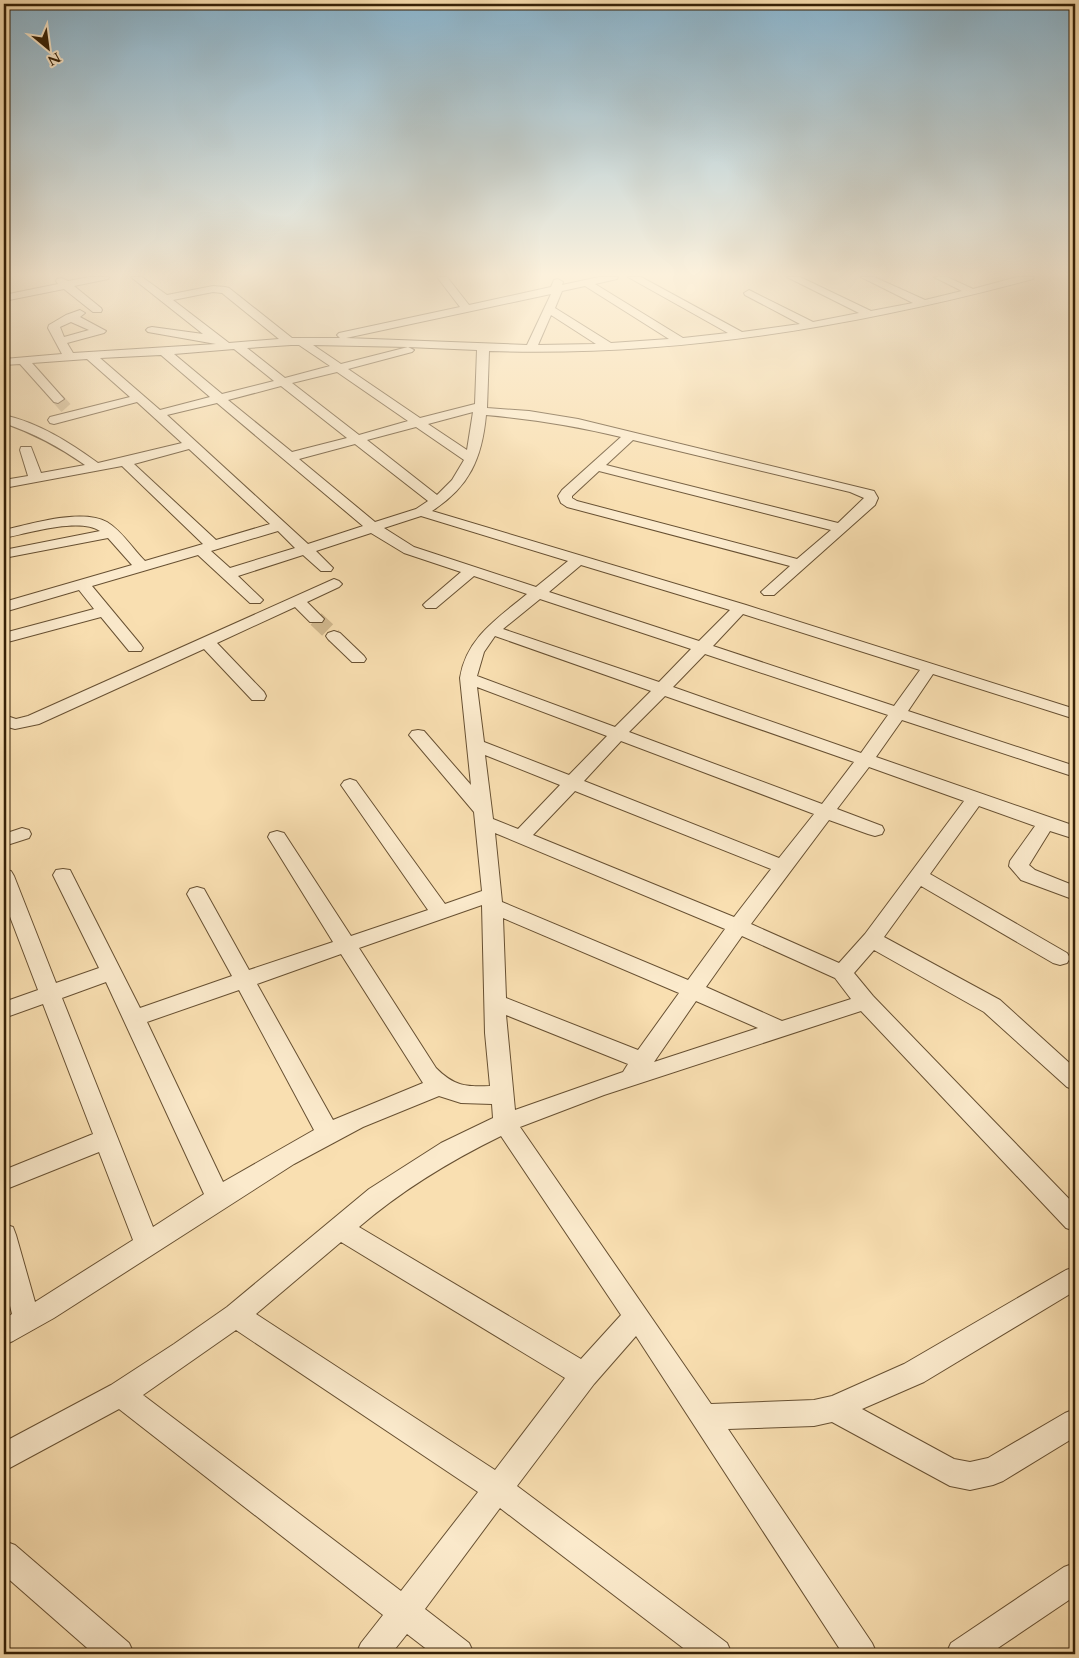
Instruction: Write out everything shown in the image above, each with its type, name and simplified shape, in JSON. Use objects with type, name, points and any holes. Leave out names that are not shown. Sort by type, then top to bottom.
[{"type":"street","points":[[4,362],[105,354]]},
{"type":"street","points":[[167,354],[374,528],[408,550],[1075,772]]},
{"type":"street","points":[[242,354],[438,502]]},
{"type":"street","points":[[316,354],[471,458]]},
{"type":"street","points":[[158,414],[390,354]]},
{"type":"street","points":[[228,574],[422,512],[438,502],[457,483],[467,469],[474,449],[480,409],[483,354]]},
{"type":"street","points":[[89,355],[158,414],[326,568]]},
{"type":"street","points":[[23,360],[65,407]]},
{"type":"street","points":[[54,420],[65,407],[139,398]]},
{"type":"street","points":[[290,457],[417,422],[480,409],[571,422],[869,494],[870,502],[769,592]]},
{"type":"street","points":[[4,418],[36,430],[64,444],[97,468]]},
{"type":"street","points":[[630,436],[567,493],[565,496],[566,500],[572,504],[800,564]]},
{"type":"street","points":[[4,484],[126,462],[191,445]]},
{"type":"street","points":[[26,450],[36,478]]},
{"type":"street","points":[[126,462],[207,547],[228,574],[255,600]]},
{"type":"street","points":[[596,466],[840,528]]},
{"type":"street","points":[[422,512],[740,608],[1075,714]]},
{"type":"street","points":[[4,534],[83,521],[98,523],[110,532],[140,566]]},
{"type":"street","points":[[4,607],[280,526]]},
{"type":"street","points":[[4,554],[110,532]]},
{"type":"street","points":[[580,559],[492,630],[480,643],[469,666],[468,678],[492,900],[495,1002],[501,1095],[505,1123],[637,1316],[861,1654]]},
{"type":"street","points":[[431,605],[471,571]]},
{"type":"street","points":[[82,584],[135,648]]},
{"type":"street","points":[[4,720],[14,724],[33,720],[334,584]]},
{"type":"street","points":[[297,601],[316,618]]},
{"type":"street","points":[[521,837],[740,608]]},
{"type":"street","points":[[4,638],[104,611]]},
{"type":"street","points":[[492,630],[1075,833]]},
{"type":"street","points":[[334,636],[358,658]]},
{"type":"street","points":[[206,641],[258,696]]},
{"type":"street","points":[[637,1069],[738,926],[865,760],[930,667]]},
{"type":"street","points":[[468,678],[875,830]]},
{"type":"street","points":[[418,735],[483,816],[521,837],[738,926],[842,973],[866,1002],[1075,1221]]},
{"type":"street","points":[[476,745],[783,866]]},
{"type":"street","points":[[350,785],[440,912]]},
{"type":"street","points":[[842,973],[872,939],[976,798]]},
{"type":"street","points":[[1046,823],[1020,861],[1019,866],[1028,875],[1075,892]]},
{"type":"street","points":[[4,840],[22,834]]},
{"type":"street","points":[[277,837],[428,1074],[439,1086],[455,1093],[476,1096],[501,1095]]},
{"type":"street","points":[[63,874],[134,1018],[218,1197]]},
{"type":"street","points":[[4,876],[146,1244]]},
{"type":"street","points":[[918,876],[1060,958]]},
{"type":"street","points":[[197,894],[328,1133]]},
{"type":"street","points":[[134,1018],[440,912],[492,900],[780,1029]]},
{"type":"street","points":[[872,939],[992,1006],[1075,1081]]},
{"type":"street","points":[[4,1010],[111,972]]},
{"type":"street","points":[[495,1002],[637,1069]]},
{"type":"street","points":[[4,1457],[122,1394],[236,1315],[378,1196],[410,1173],[449,1150],[505,1123],[637,1069],[780,1029],[866,1002]]},
{"type":"street","points":[[4,1333],[218,1197],[328,1133],[439,1086]]},
{"type":"street","points":[[4,1180],[106,1139]]},
{"type":"street","points":[[339,1228],[584,1375]]},
{"type":"street","points":[[4,1236],[27,1320]]},
{"type":"street","points":[[703,1417],[814,1412],[834,1408],[914,1373],[1075,1278]]},
{"type":"street","points":[[236,1315],[497,1488],[716,1654]]},
{"type":"street","points":[[372,1654],[584,1375],[637,1316]]},
{"type":"street","points":[[122,1394],[458,1654]]},
{"type":"street","points":[[834,1408],[950,1472],[970,1476],[993,1472],[1075,1422]]},
{"type":"street","points":[[4,1556],[118,1654]]},
{"type":"street","points":[[962,1654],[1075,1578]]},
{"type":"tunnel","points":[[58,399],[66,408]]},
{"type":"tunnel","points":[[316,619],[334,636]]}]
